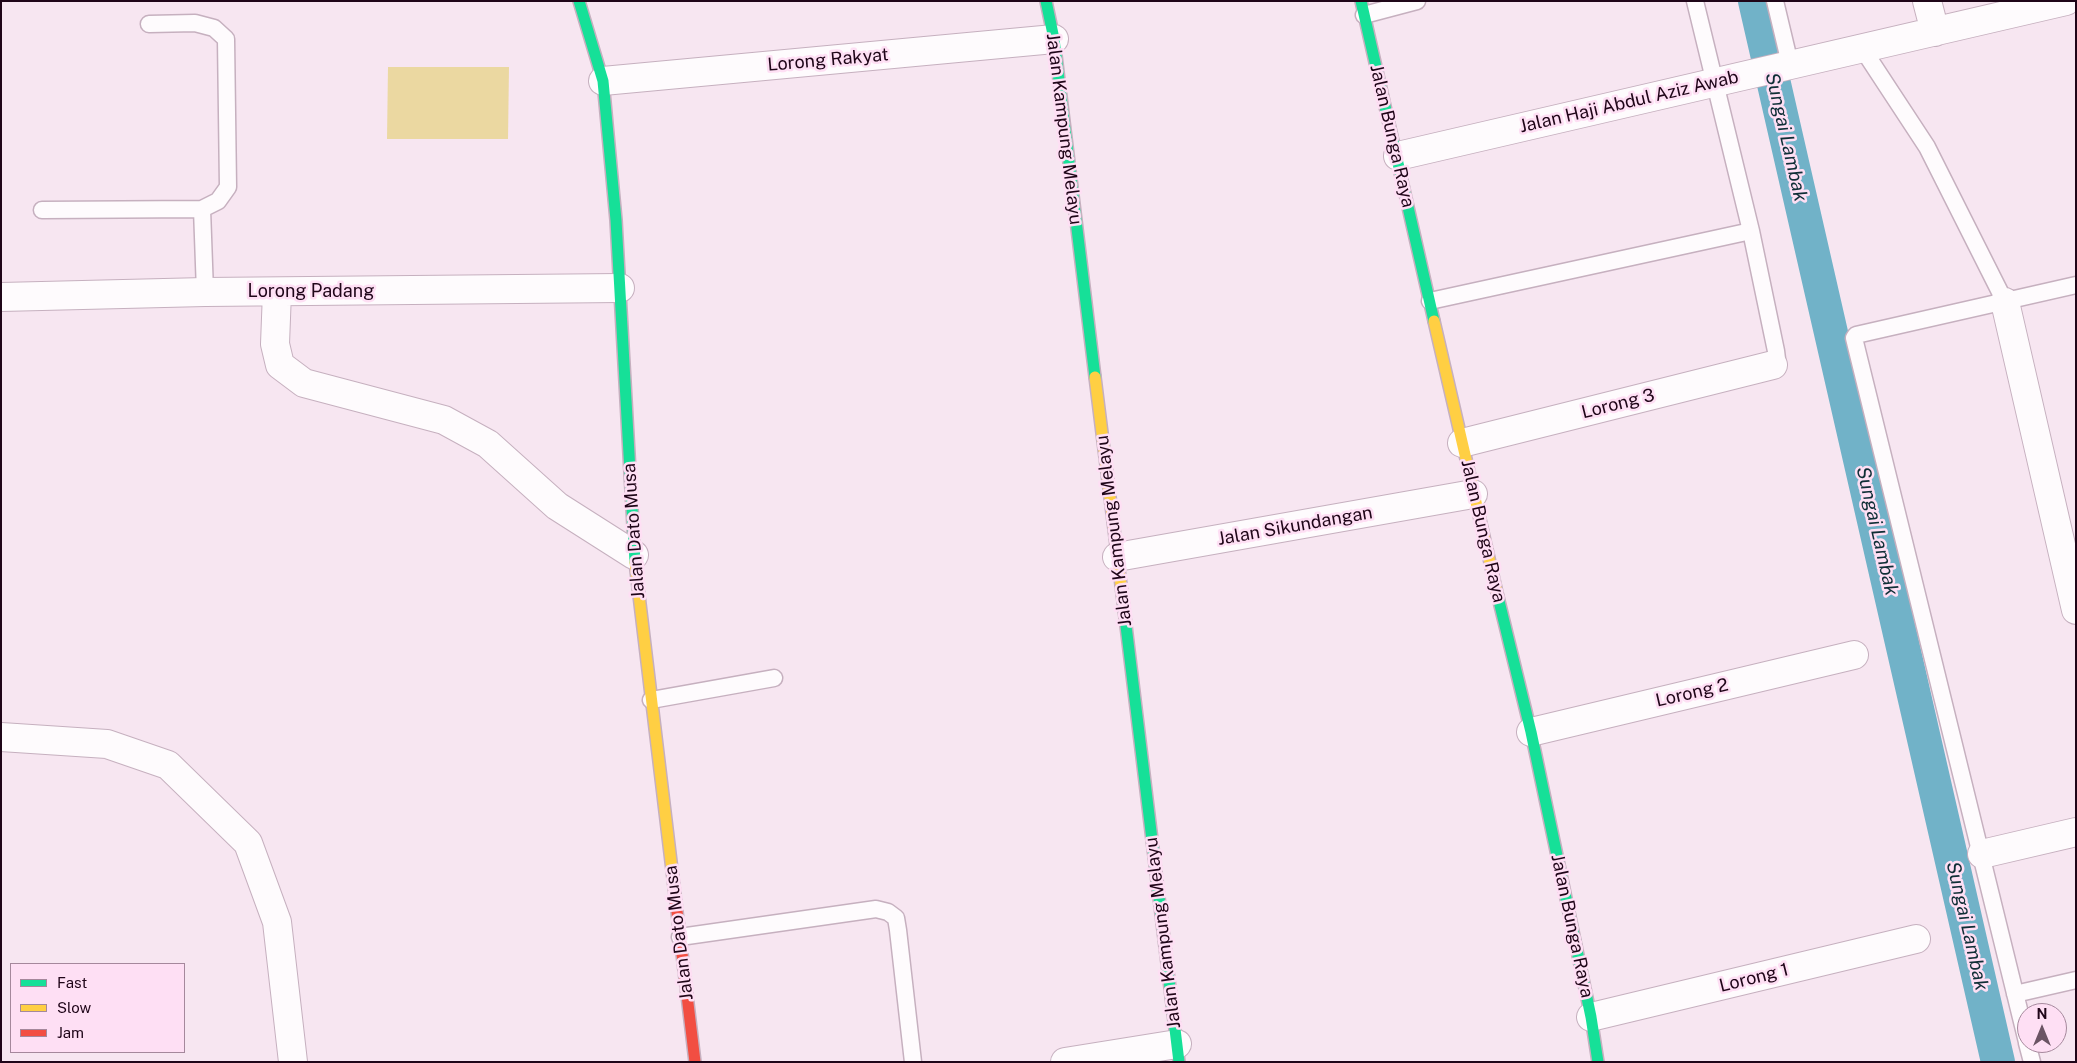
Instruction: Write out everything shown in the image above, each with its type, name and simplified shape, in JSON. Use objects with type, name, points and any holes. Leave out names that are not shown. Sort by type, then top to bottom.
[{"type":"street","name":"Jalan Dato Musa","points":[[579,1],[603,81],[616,220],[634,555],[695,1062]]},
{"type":"street","name":"Jalan Kampung Melayu","points":[[1046,1],[1054,38],[1178,1053]]},
{"type":"street","points":[[1928,1],[1934,32]]},
{"type":"street","name":"Jalan Haji Abdul Aziz Awab","points":[[1398,156],[2063,2]]},
{"type":"street","name":"Jalan Bunga Raya","points":[[1362,8],[1398,156],[1473,494],[1531,732],[1591,1017],[1598,1062]]},
{"type":"street","name":"Lorong Rakyat","points":[[603,81],[1054,38]]},
{"type":"street","name":"Lorong Padang","points":[[1,297],[205,292],[620,288]]},
{"type":"street","points":[[277,292],[275,344],[280,365],[304,383],[444,420],[488,444],[557,506],[634,555]]},
{"type":"street","points":[[2005,302],[2076,610]]},
{"type":"street","name":"Lorong 3","points":[[1462,443],[1773,365]]},
{"type":"street","name":"Jalan Sikundangan","points":[[1117,557],[1473,494]]},
{"type":"street","name":"Lorong 2","points":[[1531,732],[1854,655]]},
{"type":"street","points":[[1,736],[107,744],[168,765],[248,843],[277,922],[294,1062]]},
{"type":"street","points":[[1982,854],[2076,832]]},
{"type":"street","name":"Lorong 1","points":[[1591,1017],[1916,939]]},
{"type":"street","points":[[1065,1062],[1178,1053]]},
{"type":"lane","points":[[1362,8],[1417,1]]},
{"type":"lane","points":[[1695,1],[1751,231],[1776,351],[1777,359],[1773,365]]},
{"type":"lane","points":[[1775,1],[1785,65]]},
{"type":"lane","points":[[42,210],[202,209],[218,201],[228,187],[226,38],[214,28],[195,23],[149,24]]},
{"type":"lane","points":[[1862,48],[1926,147],[2005,302]]},
{"type":"lane","points":[[202,209],[205,292]]},
{"type":"lane","points":[[1430,301],[1751,231]]},
{"type":"lane","points":[[2017,1003],[1854,338],[1856,335],[2076,285]]},
{"type":"lane","points":[[651,700],[774,678]]},
{"type":"lane","points":[[680,937],[876,909],[888,912],[896,918],[913,1062]]},
{"type":"lane","points":[[2015,994],[2076,980]]},
{"type":"shaded area","points":[[388,67],[509,67],[508,139],[387,139]]},
{"type":"waterway","name":"Sungai Lambak","points":[[1755,1],[1998,1062]]},
{"type":"traffic: fast","points":[[579,1],[603,81],[616,220],[635,562]]},
{"type":"traffic: fast","points":[[1046,1],[1054,39],[1095,377]]},
{"type":"traffic: fast","points":[[1361,1],[1434,321]]},
{"type":"traffic: fast","points":[[1498,597],[1531,732],[1591,1017],[1598,1062]]},
{"type":"traffic: fast","points":[[1123,601],[1179,1062]]},
{"type":"traffic: slow","points":[[1434,321],[1498,597]]},
{"type":"traffic: slow","points":[[1095,377],[1123,601]]},
{"type":"traffic: slow","points":[[635,562],[675,895]]},
{"type":"traffic: jam","points":[[675,895],[695,1062]]}]
